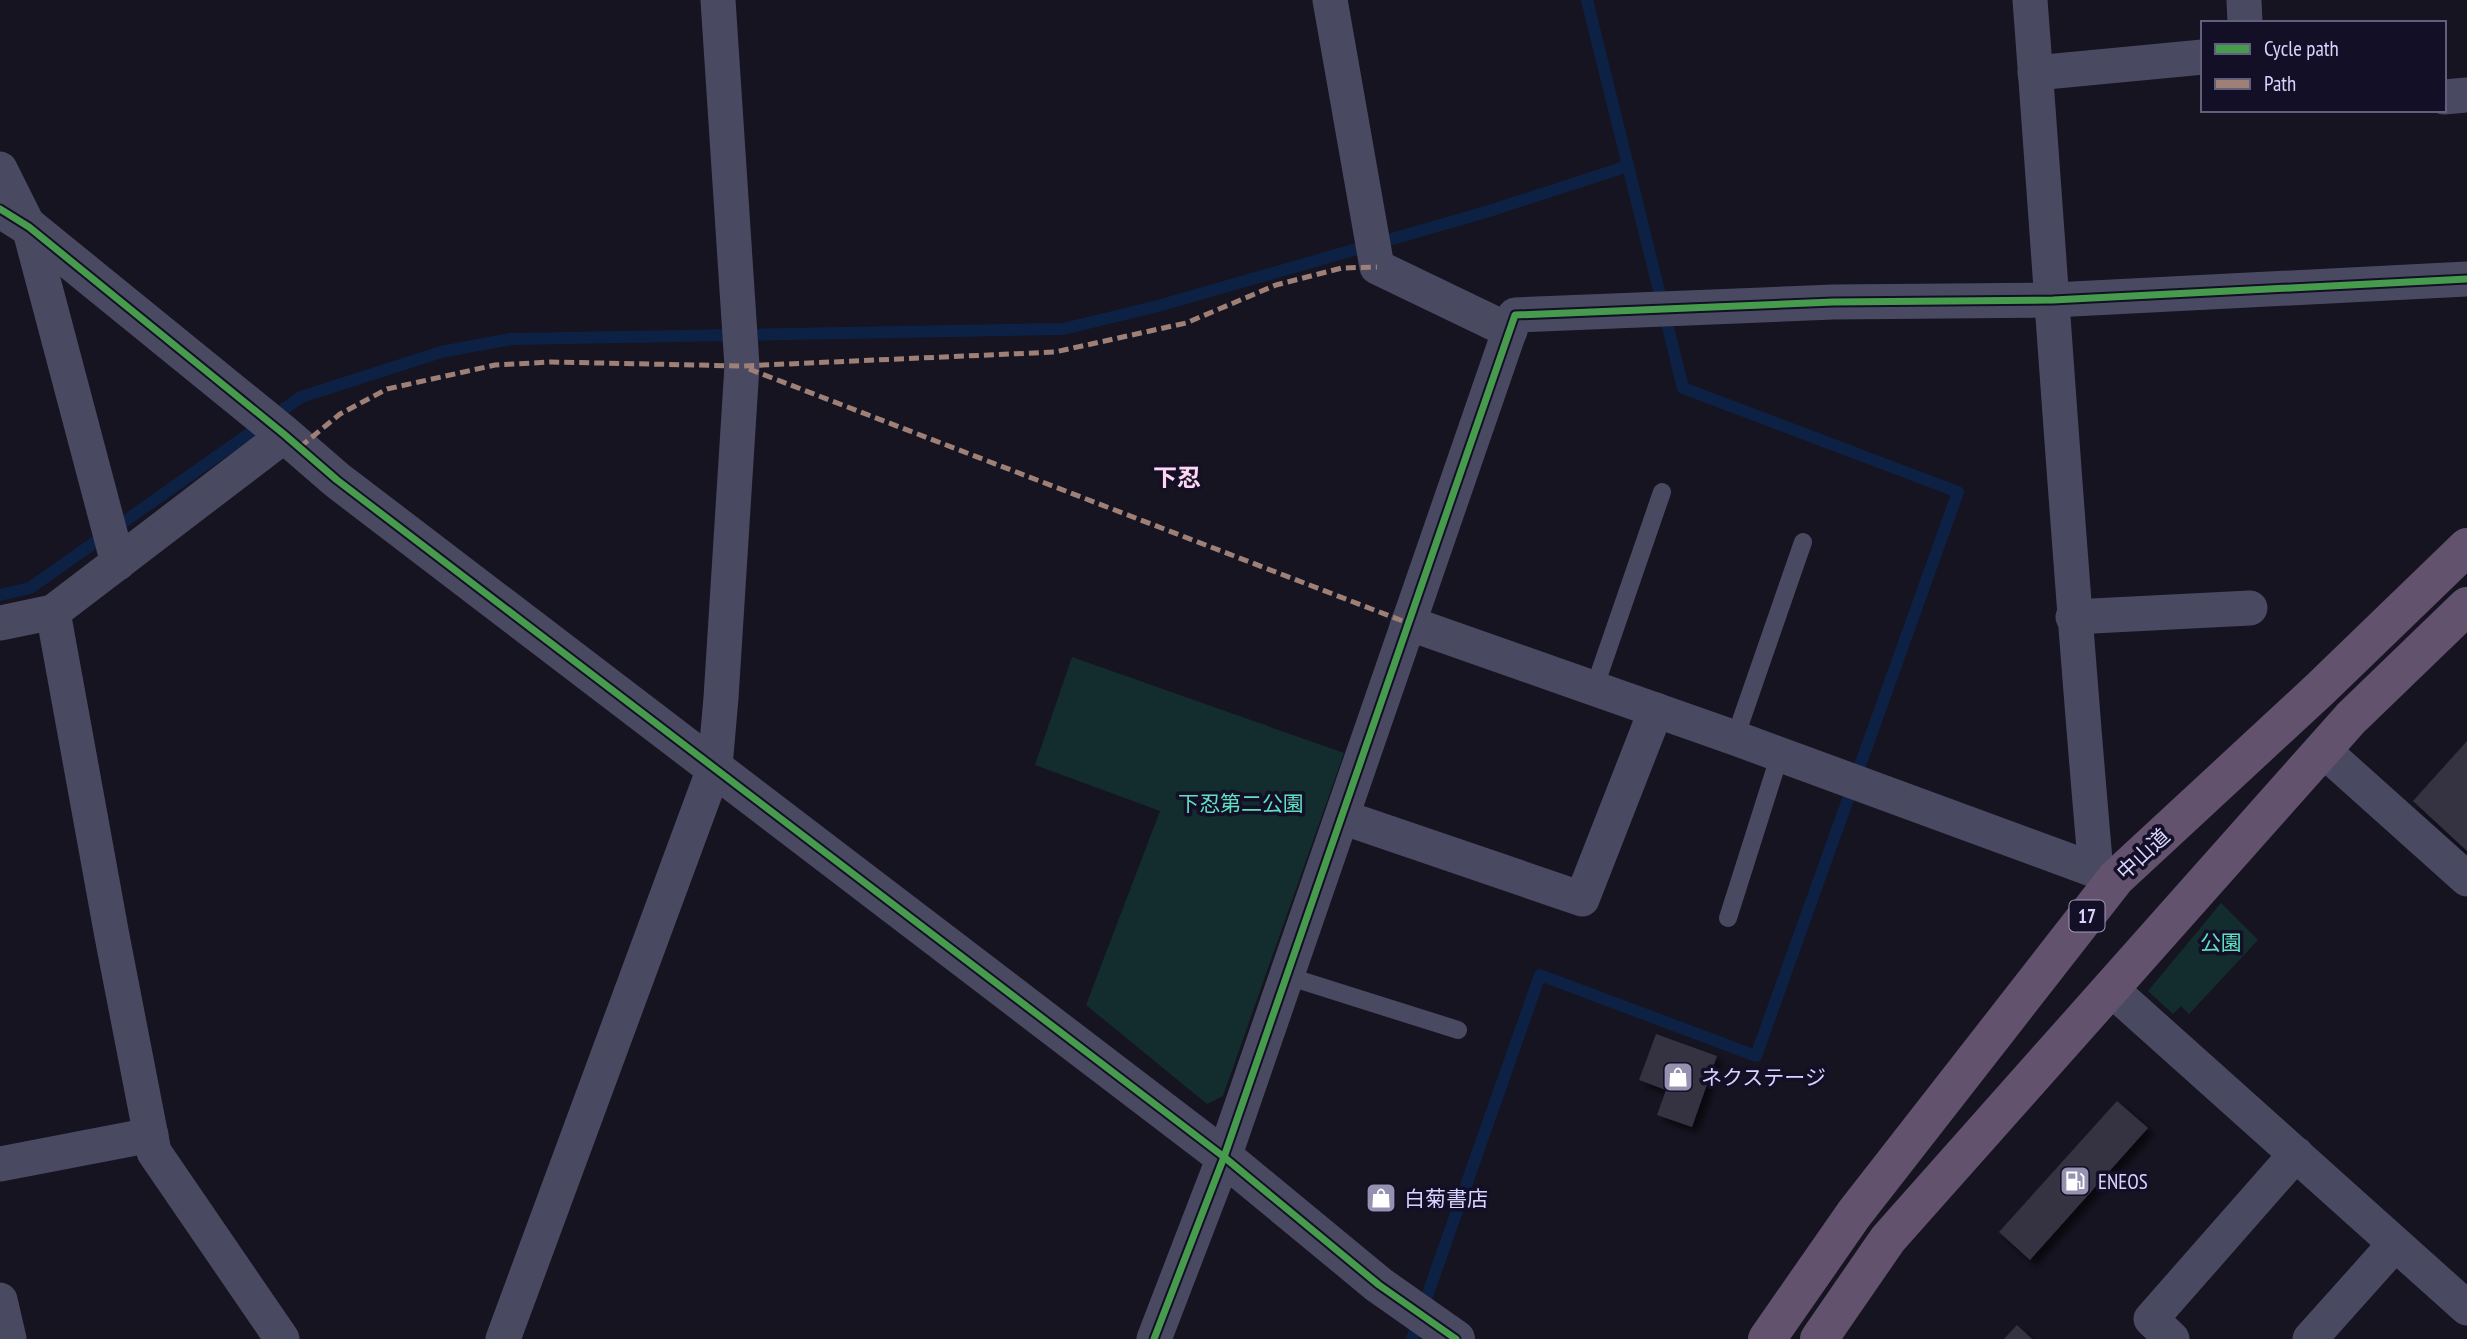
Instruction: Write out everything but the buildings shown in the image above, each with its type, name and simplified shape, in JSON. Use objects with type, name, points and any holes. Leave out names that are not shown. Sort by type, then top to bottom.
[{"type":"highway","name":"中山道","points":[[1767,1339],[1854,1214],[2106,875],[2319,690],[2467,547]]},
{"type":"highway","points":[[1819,1339],[1888,1239],[2351,718],[2467,606]]},
{"type":"street","points":[[503,1339],[715,766],[743,366],[718,0]]},
{"type":"street","points":[[1330,0],[1377,267],[1510,331]]},
{"type":"street","points":[[1408,623],[1780,754],[2106,875],[2073,617],[2030,0]]},
{"type":"street","points":[[2244,0],[2245,21]]},
{"type":"street","points":[[2035,72],[2201,57]]},
{"type":"street","points":[[2446,97],[2467,95]]},
{"type":"street","points":[[0,169],[118,563]]},
{"type":"street","points":[[15,218],[337,480],[1224,1157],[1379,1285],[1456,1339]]},
{"type":"street","points":[[1154,1339],[1224,1157],[1515,315],[1833,302],[2053,300],[2467,279]]},
{"type":"street","points":[[0,623],[53,612],[285,435]]},
{"type":"street","points":[[2073,617],[2250,607]]},
{"type":"street","points":[[53,612],[111,936],[154,1152],[282,1339]]},
{"type":"street","points":[[1342,817],[1582,899],[1656,710]]},
{"type":"street","points":[[2323,750],[2467,879]]},
{"type":"street","points":[[2111,989],[2467,1308]]},
{"type":"street","points":[[0,1164],[151,1135]]},
{"type":"street","points":[[2172,1339],[2151,1319],[2296,1154]]},
{"type":"street","points":[[2311,1339],[2395,1244]]},
{"type":"street","points":[[0,1300],[9,1339]]},
{"type":"lane","points":[[1594,689],[1661,492]]},
{"type":"lane","points":[[1735,738],[1803,542]]},
{"type":"lane","points":[[1728,918],[1780,754]]},
{"type":"lane","points":[[1287,976],[1458,1030]]},
{"type":"green space","name":"下忍第二公園","points":[[1072,657],[1344,753],[1223,1096],[1207,1104],[1086,1005],[1160,811],[1035,765]]},
{"type":"green space","name":"公園","points":[[2221,903],[2258,940],[2189,1014],[2181,1006],[2173,1014],[2148,991]]},
{"type":"waterway","points":[[1412,1339],[1540,975],[1756,1056],[1958,492],[1683,388],[1587,0]]},
{"type":"waterway","points":[[0,595],[30,588],[301,397],[441,352],[511,339],[1063,329],[1158,306],[1486,212],[1628,166]]},
{"type":"marked path","points":[[300,447],[340,414],[387,389],[495,365],[551,362],[742,366],[1055,352],[1186,323],[1276,285],[1342,268],[1377,267]]},
{"type":"marked path","points":[[749,369],[1408,623]]},
{"type":"cycle path","points":[[0,209],[29,227],[337,480],[1224,1157],[1379,1285],[1456,1339]]},
{"type":"cycle path","points":[[1154,1339],[1224,1157],[1515,315],[1833,302],[2053,300],[2467,279]]},
{"type":"place","name":"ネクステージ","points":[[1678,1077]]},
{"type":"place","name":"ENEOS","points":[[2075,1181]]},
{"type":"place","name":"白菊書店","points":[[1381,1198]]},
{"type":"district","name":"下忍","points":[[1177,477]]}]
